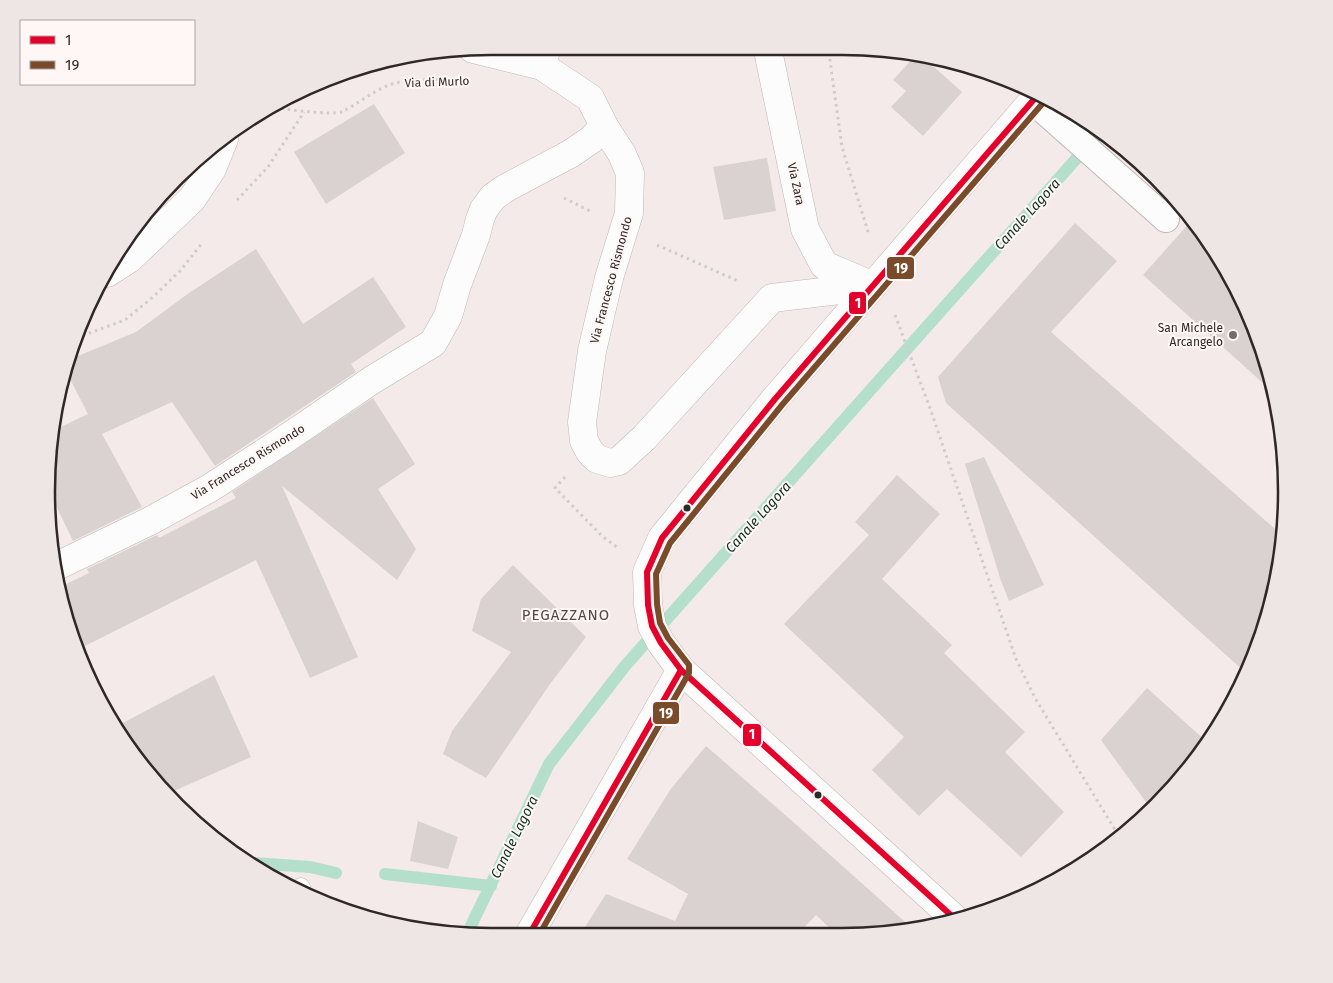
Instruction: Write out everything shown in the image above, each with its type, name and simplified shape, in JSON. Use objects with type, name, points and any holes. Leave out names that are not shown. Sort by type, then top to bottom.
[{"type":"street","name":"Via Zara","points":[[769,55],[805,229],[824,265],[877,281]]},
{"type":"street","points":[[544,56],[590,98],[604,126]]},
{"type":"street","points":[[950,914],[681,670],[661,643],[652,626],[648,605],[647,572],[662,538],[775,399],[1034,100]]},
{"type":"street","points":[[1037,101],[1166,219]]},
{"type":"street","name":"Via Francesco Rismondo","points":[[61,563],[150,521],[210,488],[372,380],[433,343],[448,316],[484,209],[493,197],[570,154],[592,139],[604,126],[622,154],[630,173],[629,213],[609,278],[592,351],[582,422],[584,441],[590,452]]},
{"type":"street","points":[[117,266],[129,259],[192,199],[212,170],[220,150]]},
{"type":"street","points":[[590,452],[598,459],[610,463],[619,461],[644,438],[772,298],[877,281]]},
{"type":"street","points":[[534,928],[681,670]]},
{"type":"path","points":[[829,55],[842,147],[877,281]]},
{"type":"path","name":"Via di Murlo","points":[[282,108],[304,112],[340,112],[391,84],[411,80],[457,80]]},
{"type":"path","points":[[524,179],[601,216],[621,239],[644,257],[651,243],[721,272],[772,298]]},
{"type":"path","points":[[892,306],[930,408],[1016,659],[1035,698],[1116,831]]},
{"type":"path","points":[[590,452],[556,488],[602,536]]},
{"type":"building","points":[[911,61],[927,63],[931,64],[962,92],[923,136],[891,107],[906,91],[893,80]]},
{"type":"building","points":[[374,104],[405,153],[326,204],[294,152]]},
{"type":"building","points":[[767,158],[776,211],[724,220],[713,167]]},
{"type":"building","points":[[1075,223],[1117,261],[1051,332],[1276,530],[1270,577],[1255,632],[1241,668],[946,403],[938,377]]},
{"type":"building","name":"San Michele Arcangelo","points":[[1187,225],[1220,273],[1233,298],[1255,351],[1264,384],[1143,275]]},
{"type":"building","points":[[256,249],[303,324],[373,277],[406,327],[351,364],[356,372],[215,466],[172,402],[102,434],[142,507],[73,541],[55,504],[55,492],[60,427],[88,414],[70,379],[76,357],[136,332],[189,293]]},
{"type":"building","points":[[373,398],[415,464],[378,489],[416,549],[397,580],[282,486],[358,657],[310,678],[256,560],[83,647],[65,585],[89,573],[87,569],[157,535],[159,538],[236,498],[232,492]]},
{"type":"building","points":[[984,457],[1044,585],[1009,601],[1001,581],[965,464]]},
{"type":"building","points":[[897,475],[940,514],[882,579],[952,645],[944,653],[1025,732],[1005,752],[1064,812],[1021,857],[947,789],[919,816],[872,770],[904,737],[784,624],[869,535],[855,522]]},
{"type":"building","points":[[513,565],[586,637],[550,684],[486,778],[443,754],[452,731],[511,652],[472,631],[481,599]]},
{"type":"building","points":[[214,675],[251,757],[174,791],[145,757],[122,723]]},
{"type":"building","points":[[1147,688],[1202,737],[1170,779],[1147,803],[1101,740]]},
{"type":"building","points":[[706,746],[906,923],[870,927],[830,928],[816,915],[804,928],[584,928],[606,894],[675,921],[688,894],[627,859],[670,790]]},
{"type":"building","points":[[418,821],[458,837],[448,869],[410,861]]},
{"type":"waterway","name":"Canale Lagora","points":[[470,927],[549,764],[625,666],[1096,137]]},
{"type":"waterway","points":[[264,864],[310,867],[336,873]]},
{"type":"waterway","points":[[385,874],[491,886]]},
{"type":"transit line","name":"1","points":[[950,914],[681,670],[661,643],[652,626],[648,605],[647,572],[662,538],[775,399],[1034,99]]},
{"type":"transit line","name":"19","points":[[543,928],[689,673],[689,665],[668,638],[660,623],[657,604],[656,574],[670,543],[782,405],[1042,104]]},
{"type":"transit line","name":"1","points":[[533,928],[681,670]]},
{"type":"place","name":"San Michele Arcangelo","points":[[1233,335]]},
{"type":"district","name":"PEGAZZANO","points":[[566,615]]}]
